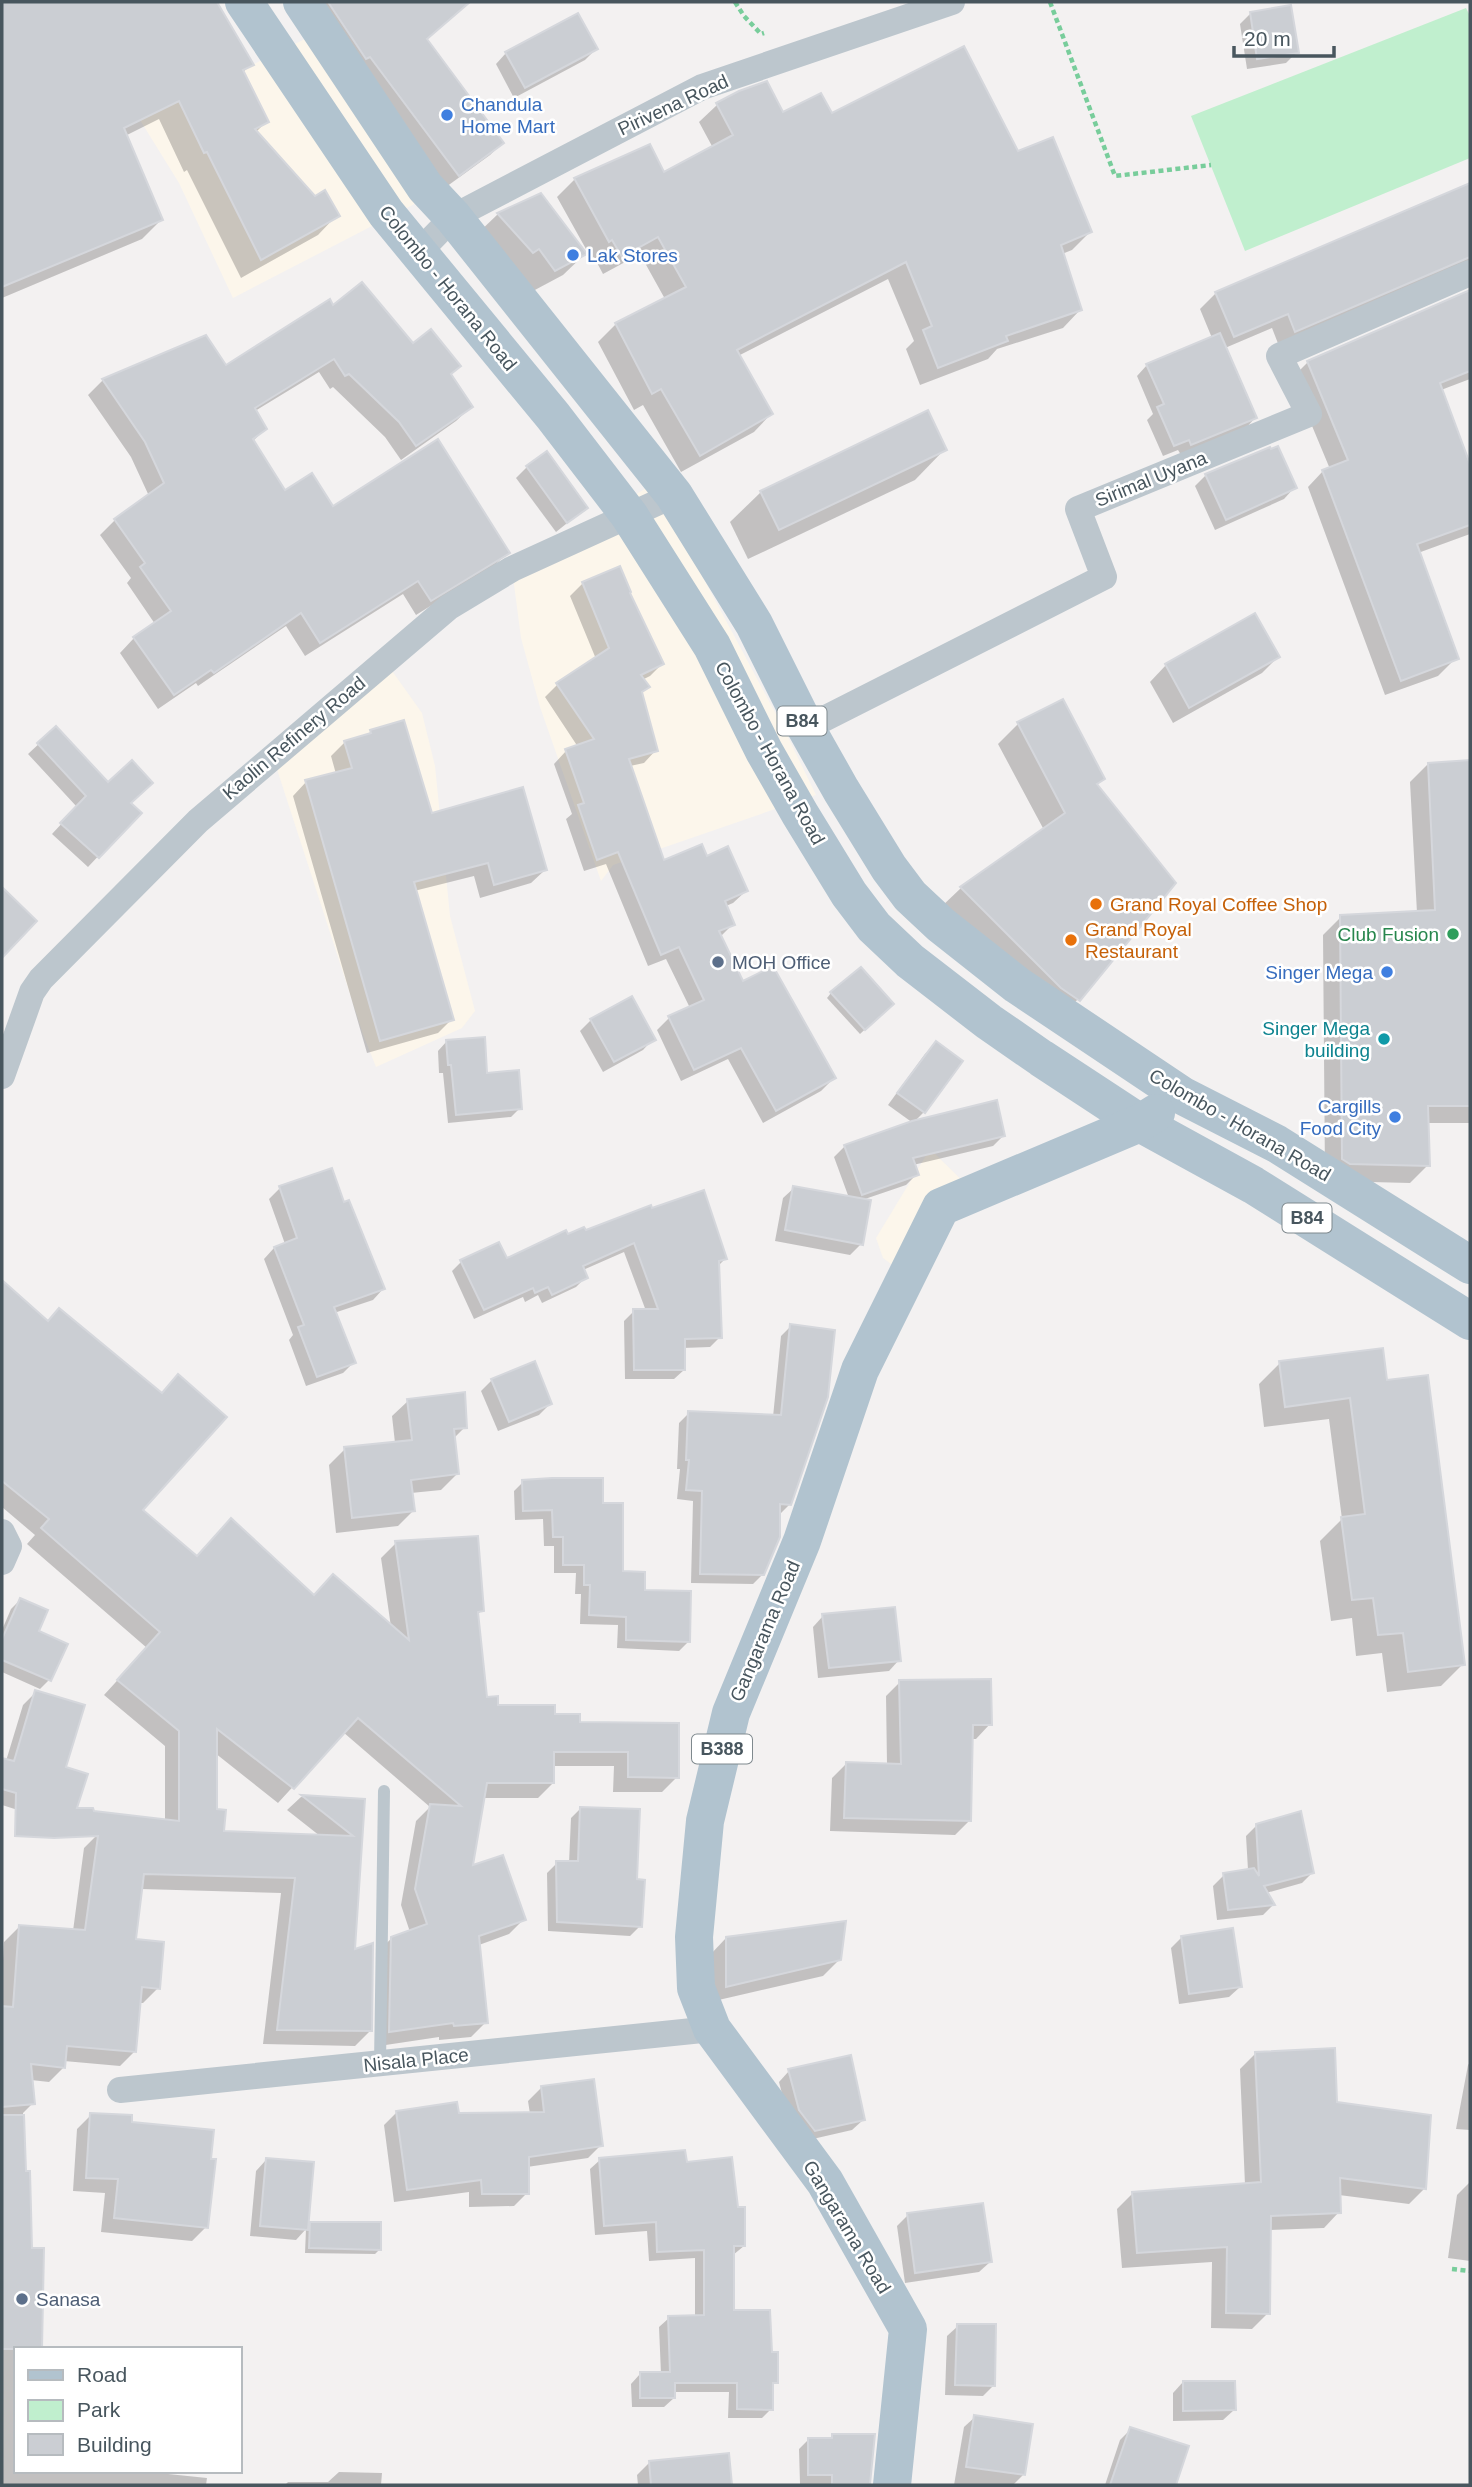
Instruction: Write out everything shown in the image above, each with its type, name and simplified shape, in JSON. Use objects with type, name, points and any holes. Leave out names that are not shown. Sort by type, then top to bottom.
[{"type":"main road","name":"Colombo - Horana Road","points":[[244,2],[386,213],[553,416],[629,515],[712,646],[764,751],[800,814],[849,894],[874,927],[910,961],[989,1022],[1140,1124],[1252,1185],[1470,1321]]},
{"type":"main road","name":"Colombo - Horana Road","points":[[302,2],[425,187],[453,217],[674,495],[754,624],[806,729],[888,868],[910,896],[941,925],[1017,985],[1183,1097],[1277,1144],[1470,1265]]},
{"type":"main road","name":"Gangarama Road","points":[[892,2485],[908,2329],[825,2182],[712,2029],[696,1988],[694,1937],[705,1821],[730,1713],[802,1541],[860,1370],[942,1207],[1140,1124],[1183,1097]]},
{"type":"street","name":"Pirivena Road","points":[[418,253],[453,217],[702,87],[952,2]]},
{"type":"street","name":"Sirimal Uyana","points":[[806,729],[1104,577],[1078,509],[1309,414],[1279,356],[1470,273]]},
{"type":"street","name":"Kaolin Refinery Road","points":[[2,1076],[32,992],[41,979],[198,821],[449,607],[512,569],[674,495]]},
{"type":"street","points":[[2,1532],[9,1546],[2,1562]]},
{"type":"street","name":"Nisala Place","points":[[120,2090],[712,2029]]},
{"type":"lane","points":[[380,2064],[384,1791]]},
{"type":"path","points":[[1050,2],[1115,176],[1211,166]]},
{"type":"path","points":[[1452,2269],[1470,2271]]},
{"type":"shaded area","points":[[307,38],[428,197],[233,298],[179,183],[140,120]]},
{"type":"shaded area","points":[[653,484],[785,731],[816,795],[613,865],[601,881],[540,707],[521,638],[512,569]]},
{"type":"shaded area","points":[[385,661],[422,713],[435,766],[450,916],[475,1011],[462,1028],[376,1067],[273,757]]},
{"type":"shaded area","points":[[930,1149],[974,1192],[907,1276],[883,1258],[876,1238]]},
{"type":"green space","points":[[1466,8],[1470,16],[1470,158],[1245,251],[1191,116]]},
{"type":"building","points":[[2,2],[217,2],[254,65],[243,70],[269,122],[255,129],[315,196],[325,190],[340,216],[261,260],[179,101],[124,128],[163,220],[2,287]]},
{"type":"building","points":[[328,2],[470,2],[427,39],[504,143],[459,176],[370,57],[366,59]]},
{"type":"building","points":[[1291,5],[1299,53],[1257,59],[1250,12]]},
{"type":"building","points":[[578,13],[598,49],[525,88],[505,52]]},
{"type":"building","points":[[964,46],[1018,151],[1053,137],[1092,232],[1061,245],[1082,310],[1006,336],[1008,341],[938,368],[923,330],[932,326],[906,262],[737,350],[773,414],[700,456],[661,389],[652,394],[615,323],[686,287],[658,237],[622,257],[612,240],[609,242],[574,178],[650,144],[664,172],[733,135],[716,103],[767,81],[783,112],[821,93],[832,113]]},
{"type":"building","points":[[1470,183],[1470,257],[1295,332],[1288,314],[1234,337],[1215,292]]},
{"type":"building","points":[[541,193],[587,254],[555,271],[539,249],[533,253],[497,213]]},
{"type":"building","points":[[362,282],[413,343],[431,329],[461,366],[451,374],[473,407],[416,446],[399,422],[349,374],[345,376],[334,359],[255,408],[267,429],[253,439],[285,490],[312,473],[333,506],[438,439],[510,553],[431,601],[418,581],[320,643],[301,613],[214,673],[211,670],[174,695],[133,637],[171,611],[140,567],[145,563],[114,519],[164,483],[145,442],[102,379],[206,335],[226,365],[330,299],[333,305]]},
{"type":"building","points":[[1470,290],[1470,371],[1440,383],[1470,464],[1470,525],[1417,544],[1459,659],[1401,681],[1322,470],[1348,460],[1307,361]]},
{"type":"building","points":[[1220,333],[1257,418],[1191,445],[1189,440],[1174,446],[1157,407],[1164,404],[1146,364]]},
{"type":"building","points":[[928,410],[947,450],[779,530],[760,491]]},
{"type":"building","points":[[1278,446],[1297,488],[1226,520],[1205,474]]},
{"type":"building","points":[[547,451],[588,508],[567,523],[526,466]]},
{"type":"building","points":[[620,566],[664,664],[641,675],[650,687],[642,692],[658,751],[629,759],[664,860],[702,844],[707,856],[728,846],[748,891],[725,901],[735,925],[719,931],[743,981],[773,966],[836,1078],[776,1111],[741,1048],[694,1070],[668,1016],[704,1000],[679,947],[661,955],[618,852],[597,860],[578,805],[584,803],[565,749],[594,739],[556,683],[609,648],[582,582]]},
{"type":"building","points":[[1255,613],[1280,657],[1189,708],[1165,664]]},
{"type":"building","points":[[1063,699],[1105,779],[1097,784],[1176,883],[1080,1001],[1061,988],[960,887],[1065,813],[1017,722]]},
{"type":"building","points":[[404,720],[432,813],[523,787],[547,870],[494,885],[488,863],[414,882],[454,1020],[380,1041],[305,780],[352,768],[344,741]]},
{"type":"building","points":[[56,726],[108,782],[132,760],[153,783],[131,803],[142,813],[99,858],[60,823],[86,796],[37,743]]},
{"type":"building","points":[[1470,760],[1470,1106],[1428,1106],[1430,1166],[1350,1164],[1342,1159],[1340,915],[1435,910],[1428,763]]},
{"type":"building","points":[[2,887],[37,921],[2,958]]},
{"type":"building","points":[[861,967],[894,1004],[865,1030],[830,992]]},
{"type":"building","points":[[632,996],[656,1040],[614,1062],[590,1019]]},
{"type":"building","points":[[485,1037],[487,1073],[519,1070],[522,1109],[456,1115],[446,1040]]},
{"type":"building","points":[[936,1041],[963,1061],[925,1113],[897,1093]]},
{"type":"building","points":[[997,1100],[1005,1136],[913,1158],[919,1175],[862,1195],[844,1145],[912,1121]]},
{"type":"building","points":[[332,1168],[344,1202],[349,1200],[385,1289],[334,1307],[356,1363],[317,1377],[298,1327],[304,1325],[274,1247],[297,1238],[279,1186]]},
{"type":"building","points":[[793,1186],[871,1200],[863,1245],[785,1230]]},
{"type":"building","points":[[704,1190],[727,1259],[719,1261],[722,1338],[685,1339],[685,1370],[634,1370],[633,1309],[658,1309],[634,1243],[583,1266],[588,1278],[552,1295],[548,1287],[535,1293],[533,1288],[484,1310],[460,1260],[499,1242],[507,1258],[566,1230],[568,1234],[584,1227],[586,1230],[651,1205],[652,1208]]},
{"type":"building","points":[[2,1280],[48,1321],[59,1308],[162,1393],[178,1374],[227,1417],[143,1510],[197,1556],[231,1518],[314,1595],[333,1574],[409,1640],[395,1541],[478,1536],[484,1611],[478,1612],[487,1697],[498,1696],[498,1705],[555,1705],[555,1714],[580,1714],[580,1722],[679,1723],[679,1778],[628,1777],[628,1752],[554,1752],[554,1783],[487,1783],[473,1865],[503,1855],[526,1920],[479,1936],[488,2023],[454,2026],[453,2023],[389,2032],[391,1937],[427,1924],[415,1889],[430,1804],[461,1806],[358,1718],[294,1789],[217,1729],[217,1809],[226,1810],[224,1831],[353,1836],[301,1795],[365,1799],[355,1949],[373,1943],[372,2031],[277,2030],[295,1878],[144,1874],[136,1939],[164,1942],[160,1989],[142,1987],[136,2052],[67,2046],[65,2068],[31,2064],[35,2104],[2,2107],[2,2006],[13,2007],[19,1925],[85,1930],[98,1836],[15,1836],[16,1793],[2,1789],[2,1758],[14,1761],[35,1690],[85,1705],[66,1767],[88,1774],[77,1808],[179,1821],[179,1731],[117,1680],[160,1632],[41,1528],[49,1519],[2,1481]]},
{"type":"building","points":[[790,1324],[835,1330],[828,1397],[791,1505],[780,1504],[780,1537],[764,1575],[700,1574],[702,1491],[686,1490],[689,1460],[686,1460],[688,1411],[781,1415]]},
{"type":"building","points":[[1383,1348],[1387,1380],[1428,1375],[1465,1665],[1408,1672],[1403,1633],[1378,1635],[1373,1598],[1352,1600],[1341,1517],[1365,1514],[1350,1398],[1285,1407],[1279,1361]]},
{"type":"building","points":[[535,1361],[552,1404],[509,1422],[491,1379]]},
{"type":"building","points":[[465,1392],[467,1428],[454,1429],[459,1474],[411,1480],[415,1511],[352,1518],[344,1447],[412,1440],[407,1399]]},
{"type":"building","points":[[603,1478],[603,1503],[623,1503],[623,1571],[645,1572],[645,1590],[691,1591],[690,1642],[626,1640],[626,1617],[589,1615],[590,1585],[584,1585],[584,1565],[563,1565],[563,1537],[553,1537],[552,1510],[523,1511],[522,1480]]},
{"type":"building","points":[[20,1598],[48,1610],[39,1631],[68,1644],[51,1681],[2,1660],[2,1639]]},
{"type":"building","points":[[895,1607],[901,1661],[829,1668],[822,1614]]},
{"type":"building","points":[[991,1679],[992,1725],[973,1725],[971,1821],[844,1818],[846,1762],[901,1764],[899,1680]]},
{"type":"building","points":[[580,1807],[640,1809],[637,1879],[645,1880],[642,1927],[557,1922],[556,1861],[578,1861]]},
{"type":"building","points":[[1301,1811],[1314,1873],[1264,1886],[1275,1905],[1228,1910],[1223,1873],[1254,1868],[1259,1876],[1256,1824]]},
{"type":"building","points":[[846,1921],[841,1960],[726,1987],[726,1937]]},
{"type":"building","points":[[1233,1928],[1242,1987],[1189,1994],[1181,1936]]},
{"type":"building","points":[[1335,2048],[1337,2102],[1431,2115],[1426,2189],[1340,2178],[1341,2213],[1271,2216],[1270,2314],[1226,2313],[1227,2247],[1137,2253],[1132,2192],[1261,2182],[1255,2052]]},
{"type":"building","points":[[851,2055],[865,2120],[815,2131],[799,2110],[788,2069]]},
{"type":"building","points":[[594,2079],[603,2146],[529,2157],[529,2194],[482,2194],[481,2180],[407,2190],[396,2111],[457,2102],[459,2113],[544,2112],[541,2086]]},
{"type":"building","points":[[90,2113],[132,2115],[132,2122],[214,2130],[211,2159],[216,2159],[208,2228],[114,2218],[118,2179],[86,2178]]},
{"type":"building","points":[[2,2115],[24,2115],[26,2171],[30,2171],[32,2248],[44,2248],[42,2347],[2,2349]]},
{"type":"building","points":[[685,2150],[687,2162],[732,2157],[738,2207],[745,2207],[745,2246],[734,2246],[734,2310],[770,2310],[772,2352],[778,2352],[778,2383],[773,2383],[773,2410],[737,2409],[737,2383],[675,2383],[675,2398],[640,2398],[640,2372],[670,2372],[668,2316],[704,2315],[704,2250],[657,2252],[656,2222],[604,2226],[599,2158]]},
{"type":"building","points":[[266,2158],[314,2162],[308,2230],[260,2226]]},
{"type":"building","points":[[983,2203],[992,2262],[915,2273],[907,2213]]},
{"type":"building","points":[[310,2222],[381,2222],[381,2250],[309,2248]]},
{"type":"building","points":[[957,2324],[996,2324],[995,2386],[955,2385]]},
{"type":"building","points":[[1183,2381],[1235,2381],[1236,2410],[1183,2411]]},
{"type":"building","points":[[974,2415],[1033,2424],[1025,2475],[966,2467]]},
{"type":"building","points":[[1130,2427],[1189,2446],[1176,2485],[1110,2485]]},
{"type":"building","points":[[832,2434],[875,2434],[870,2484],[832,2484],[832,2475],[808,2475],[808,2438],[832,2438]]},
{"type":"building","points":[[729,2453],[732,2485],[651,2485],[649,2461]]},
{"type":"place","name":"Chandula Home Mart","points":[[447,115]]},
{"type":"place","name":"Lak Stores","points":[[573,255]]},
{"type":"place","name":"Grand Royal Coffee Shop","points":[[1096,904]]},
{"type":"place","name":"Club Fusion","points":[[1453,934]]},
{"type":"place","name":"Grand Royal Restaurant","points":[[1071,940]]},
{"type":"place","name":"MOH Office","points":[[718,962]]},
{"type":"place","name":"Singer Mega","points":[[1387,972]]},
{"type":"place","name":"Singer Mega building","points":[[1384,1039]]},
{"type":"place","name":"Cargills Food City","points":[[1395,1117]]},
{"type":"place","name":"Sanasa","points":[[22,2299]]}]
